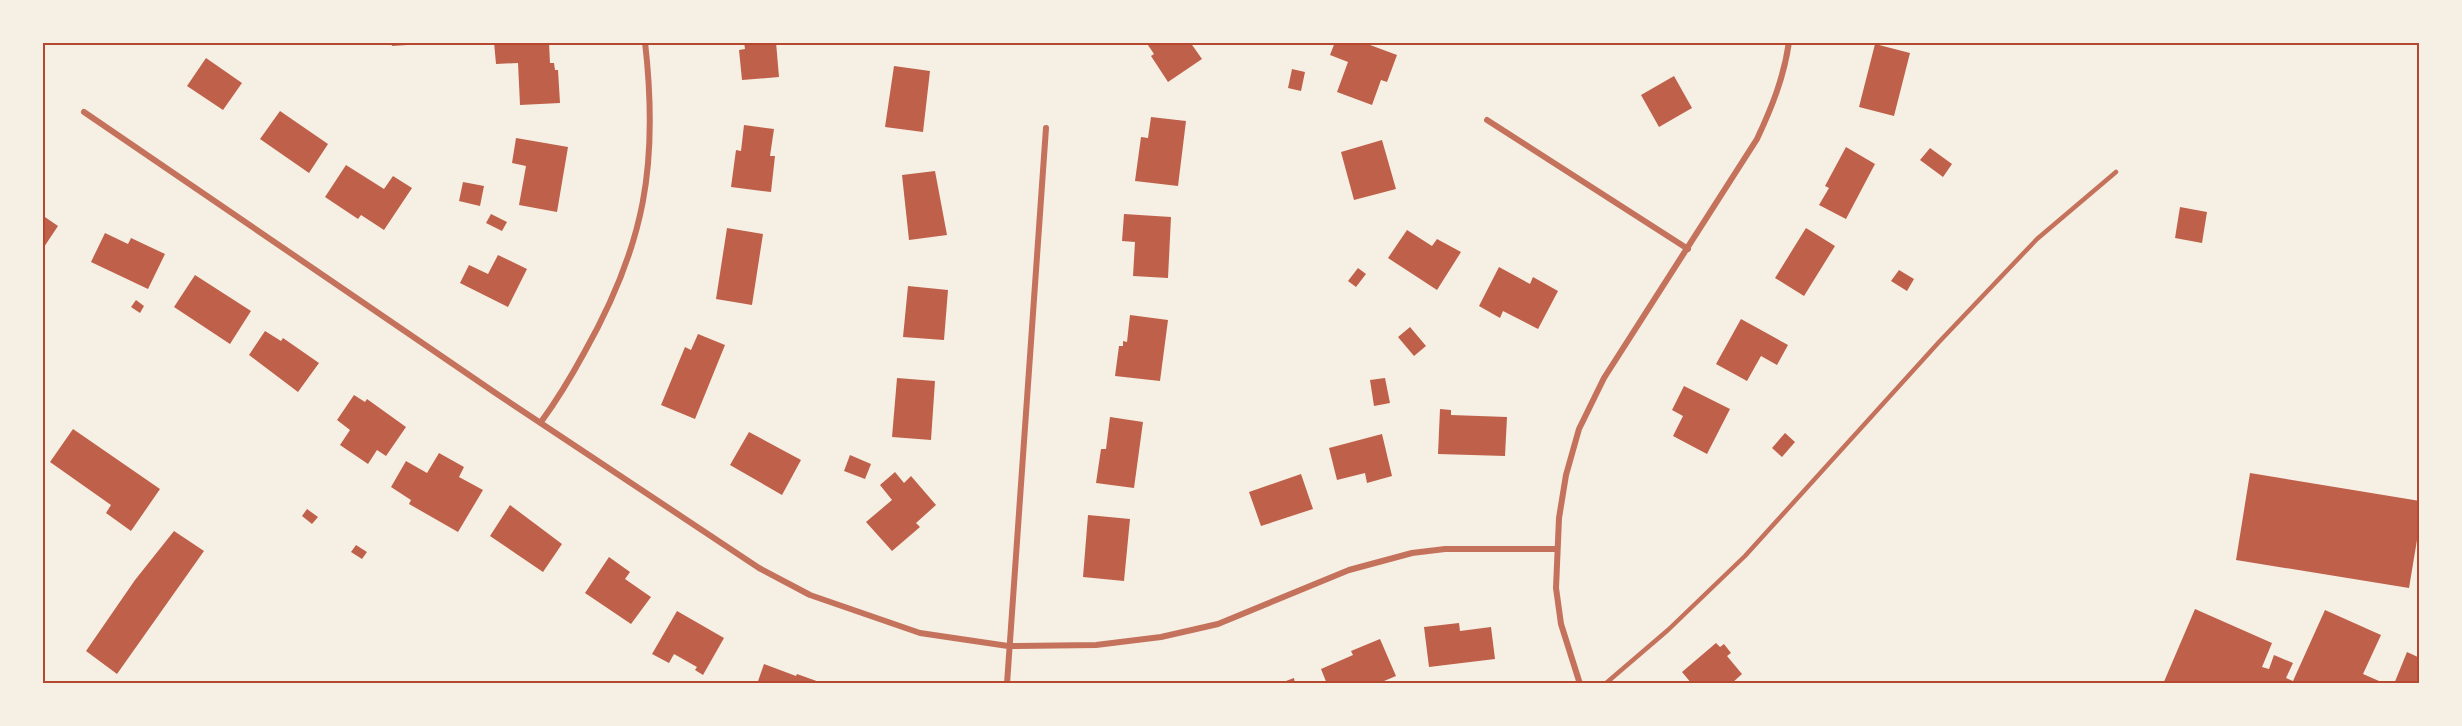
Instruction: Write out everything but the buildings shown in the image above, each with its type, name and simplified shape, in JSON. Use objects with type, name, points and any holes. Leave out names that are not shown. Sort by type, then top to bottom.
[{"type":"street","points":[[541,422],[558,400],[605,316],[625,271],[638,229],[651,141],[651,96],[645,42]]},
{"type":"street","points":[[1580,684],[1561,624],[1556,588],[1556,549],[1566,475],[1579,429],[1604,378],[1757,139],[1774,104],[1789,42]]},
{"type":"street","points":[[84,112],[759,568],[810,595],[920,633],[1008,646],[1096,645],[1161,638],[1218,624],[1349,570],[1412,552],[1445,549],[1556,549]]},
{"type":"street","points":[[1487,120],[1688,249]]},
{"type":"street","points":[[1007,684],[1046,128]]},
{"type":"lane","points":[[1605,684],[1668,630],[1745,556],[1946,335],[2037,239],[2116,172]]}]
